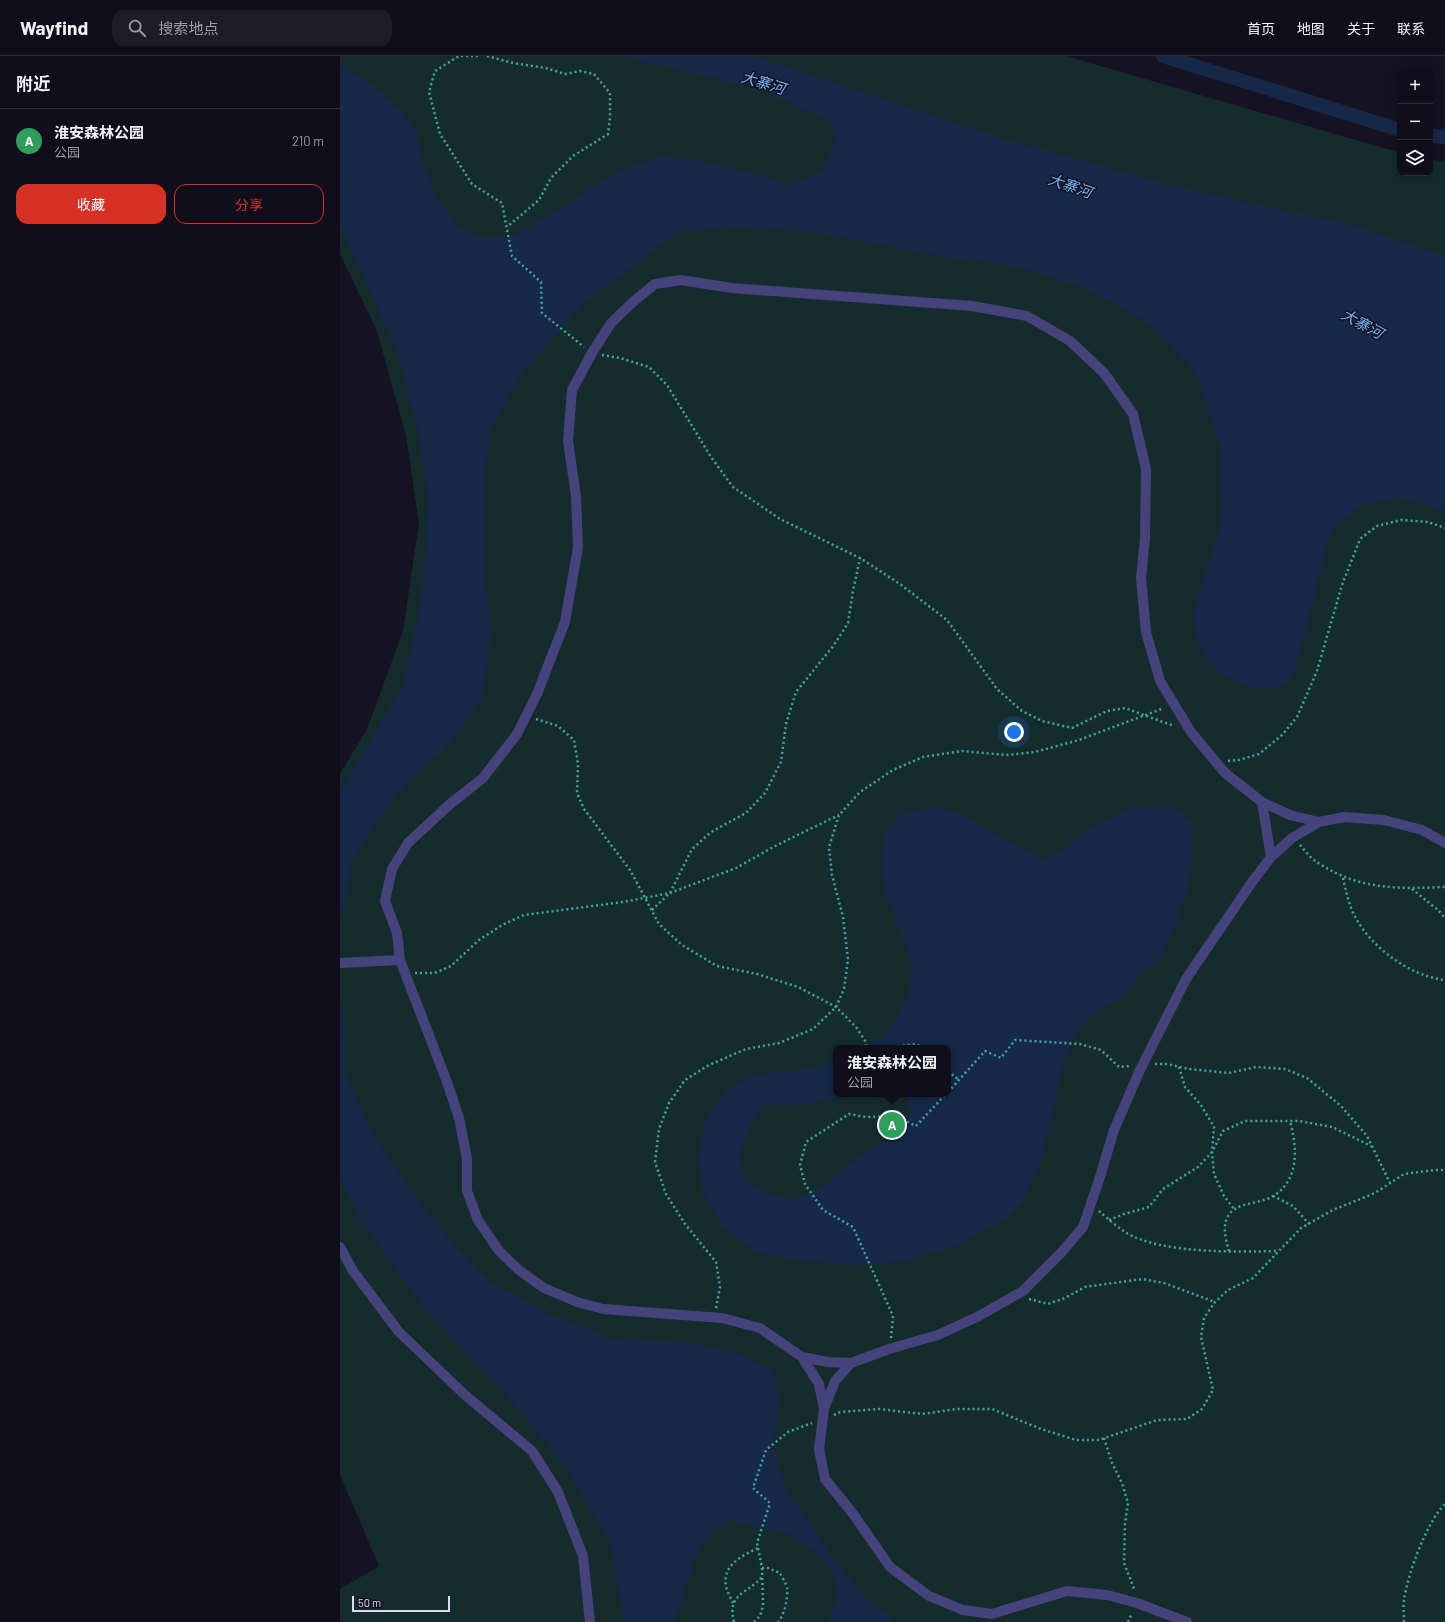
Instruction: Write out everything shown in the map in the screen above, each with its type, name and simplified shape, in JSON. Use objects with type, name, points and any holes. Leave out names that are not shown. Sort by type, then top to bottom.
[{"type":"street","points":[[851,1364],[828,1362],[802,1356],[760,1328],[714,1317],[603,1309],[577,1302],[544,1288],[520,1271],[499,1251],[478,1220],[468,1191],[467,1158],[459,1118],[447,1082],[400,960],[397,933],[385,901],[392,869],[408,843],[450,804],[483,778],[517,734],[537,694],[560,636],[565,622],[578,547],[576,496],[568,441],[572,390],[592,353],[611,323],[634,301],[655,284],[681,280],[739,289],[972,306],[1027,316],[1070,341],[1104,373],[1133,414],[1146,469],[1145,538],[1141,578],[1146,632],[1160,680],[1191,732],[1225,773],[1262,802],[1290,815],[1319,822]]},
{"type":"street","points":[[1262,802],[1271,857]]},
{"type":"street","points":[[1187,1622],[1137,1603],[1107,1595],[1067,1591],[992,1614],[963,1610],[929,1596],[890,1566],[854,1515],[825,1479],[819,1449],[824,1409],[835,1381],[851,1364],[889,1349],[938,1335],[978,1316],[1022,1291],[1061,1253],[1083,1227],[1114,1130],[1143,1065],[1186,979],[1252,882],[1271,857],[1292,838],[1319,822],[1344,817],[1384,820],[1422,830],[1445,843]]},
{"type":"street","points":[[340,963],[400,960]]},
{"type":"street","points":[[340,1247],[353,1271],[399,1332],[465,1395],[532,1452],[558,1492],[583,1556],[590,1622]]},
{"type":"street","points":[[802,1356],[819,1384],[824,1409]]},
{"type":"path","points":[[478,56],[459,56],[435,71],[428,92],[440,134],[472,184],[502,203],[508,226],[512,256],[540,282],[542,313],[571,338],[592,353],[620,358],[649,367],[667,384],[711,457],[733,487],[780,519],[860,558],[900,584],[947,620],[997,689],[1022,711],[1042,721],[1072,728],[1107,712],[1125,708],[1173,725],[1179,729]]},
{"type":"path","points":[[487,56],[513,63],[546,68],[565,74],[580,71],[594,74],[610,93],[610,118],[608,134],[573,156],[551,178],[538,200],[508,226]]},
{"type":"path","points":[[1212,758],[1225,761],[1239,760],[1259,754],[1282,735],[1297,717],[1316,671],[1342,585],[1360,539],[1377,526],[1401,520],[1428,522],[1445,528]]},
{"type":"path","points":[[652,910],[670,893],[692,849],[711,832],[746,813],[764,793],[781,762],[786,724],[796,692],[834,645],[848,623],[860,558]]},
{"type":"path","points":[[405,974],[435,973],[451,966],[479,940],[502,925],[524,915],[646,899],[670,893],[736,868],[777,845],[839,815],[860,792],[893,770],[923,757],[962,751],[1006,754],[1036,752],[1079,740],[1174,704]]},
{"type":"path","points":[[526,716],[558,726],[574,740],[578,764],[577,793],[584,809],[630,870],[659,924],[682,945],[717,966],[757,974],[798,987],[836,1007],[856,1027],[866,1042],[866,1045]]},
{"type":"path","points":[[714,1317],[720,1287],[716,1262],[681,1218],[666,1194],[655,1162],[660,1129],[669,1103],[685,1080],[709,1065],[746,1050],[779,1043],[813,1029],[836,1007],[844,989],[848,959],[843,917],[832,875],[829,847],[839,815]]},
{"type":"path","points":[[1292,838],[1318,864],[1343,877],[1369,885],[1400,889],[1445,887]]},
{"type":"path","points":[[1343,877],[1350,906],[1362,928],[1378,947],[1404,966],[1438,979],[1445,980]]},
{"type":"path","points":[[1411,889],[1438,910],[1445,918]]},
{"type":"path","points":[[951,1089],[985,1051],[1000,1058],[1015,1040],[1080,1044],[1101,1050],[1119,1067],[1167,1064],[1189,1069],[1229,1073],[1256,1067],[1284,1069],[1307,1078],[1341,1106],[1367,1136],[1390,1183]]},
{"type":"path","points":[[908,1045],[918,1045]]},
{"type":"path","points":[[1179,1067],[1185,1087],[1201,1105],[1214,1127],[1212,1152],[1214,1174],[1224,1196],[1234,1209]]},
{"type":"path","points":[[951,1073],[959,1080]]},
{"type":"path","points":[[889,1349],[893,1316],[853,1227],[823,1210],[806,1184],[800,1165],[806,1142],[849,1114],[866,1117],[894,1116],[916,1126],[943,1097]]},
{"type":"path","points":[[1109,1220],[1149,1207],[1163,1189],[1198,1167],[1212,1152],[1224,1131],[1245,1121],[1299,1121],[1332,1127],[1372,1147]]},
{"type":"path","points":[[1230,1251],[1225,1237],[1226,1220],[1234,1209],[1273,1196],[1290,1180],[1295,1158],[1294,1135],[1290,1121]]},
{"type":"path","points":[[754,1622],[760,1616],[763,1606],[762,1568],[757,1543],[770,1503],[753,1488],[766,1450],[788,1432],[840,1412],[880,1409],[922,1414],[957,1409],[992,1408],[1040,1429],[1076,1440],[1099,1440],[1157,1420],[1187,1419],[1202,1409],[1213,1390],[1201,1337],[1204,1318],[1215,1302],[1228,1290],[1253,1278],[1301,1228],[1333,1210],[1375,1193],[1404,1174],[1445,1170]]},
{"type":"path","points":[[1273,1196],[1293,1206],[1309,1224]]},
{"type":"path","points":[[1090,1205],[1126,1232],[1161,1246],[1230,1251],[1279,1251]]},
{"type":"path","points":[[1015,1295],[1048,1304],[1065,1298],[1084,1288],[1142,1279],[1164,1284],[1215,1302]]},
{"type":"path","points":[[1104,1438],[1112,1463],[1122,1483],[1128,1503],[1125,1524],[1124,1563],[1134,1586],[1137,1603],[1128,1622]]},
{"type":"path","points":[[1404,1622],[1404,1600],[1410,1577],[1425,1536],[1445,1504]]},
{"type":"path","points":[[733,1604],[726,1587],[725,1574],[739,1557],[758,1548]]},
{"type":"path","points":[[762,1568],[768,1568],[780,1573],[787,1587],[786,1603],[781,1619],[778,1622]]},
{"type":"path","points":[[734,1622],[731,1611],[734,1600],[743,1592],[754,1586],[762,1577]]},
{"type":"green space","points":[[340,56],[1066,56],[1397,151],[1397,176],[1433,176],[1433,160],[1445,162],[1445,1622],[340,1622],[340,1589],[379,1566],[340,1475],[340,774],[367,729],[403,631],[419,523],[406,436],[377,331],[340,254]]},
{"type":"water","name":"大寨河","points":[[621,56],[754,56],[998,137],[1185,189],[1354,225],[1445,256],[1445,510],[1398,497],[1359,507],[1331,530],[1293,677],[1280,688],[1249,688],[1216,671],[1197,643],[1193,614],[1222,519],[1219,442],[1197,375],[1151,324],[1085,288],[1018,267],[947,257],[820,233],[740,227],[677,233],[581,306],[519,377],[491,430],[486,462],[485,527],[486,586],[491,639],[481,703],[444,749],[414,774],[373,827],[352,861],[340,923],[340,791],[403,685],[418,618],[425,560],[428,496],[417,429],[398,355],[349,243],[340,228],[340,65],[367,81],[402,112],[417,131],[424,163],[438,201],[461,229],[485,238],[510,237],[568,204],[591,187],[623,169],[660,156],[707,162],[752,173],[789,185],[821,172],[836,142],[829,121],[760,89]]},
{"type":"water","points":[[935,806],[968,818],[1009,842],[1044,859],[1068,846],[1088,829],[1131,807],[1172,806],[1193,823],[1193,848],[1189,886],[1174,929],[1161,958],[1140,975],[1127,992],[1079,1027],[1064,1062],[1043,1154],[1024,1200],[1006,1218],[954,1247],[900,1262],[856,1265],[804,1261],[757,1253],[720,1224],[701,1187],[698,1157],[705,1120],[728,1088],[753,1075],[803,1070],[833,1062],[834,1097],[811,1104],[765,1105],[752,1121],[740,1152],[744,1178],[758,1190],[779,1198],[798,1199],[813,1193],[826,1185],[851,1163],[874,1146],[895,1137],[910,1115],[907,1097],[951,1097],[951,1045],[868,1045],[887,1032],[909,994],[912,961],[884,891],[882,861],[883,834],[903,812]]},
{"type":"water","points":[[340,999],[342,1009],[346,1076],[376,1139],[413,1194],[445,1235],[492,1284],[550,1315],[615,1339],[693,1343],[738,1353],[773,1370],[780,1395],[773,1447],[785,1487],[830,1553],[868,1601],[897,1622],[828,1622],[837,1594],[832,1569],[813,1550],[786,1532],[752,1526],[729,1519],[712,1531],[696,1556],[676,1615],[676,1622],[624,1622],[611,1544],[566,1468],[503,1390],[430,1315],[359,1218],[340,1177]]},
{"type":"waterway","points":[[1163,56],[1397,129]]},
{"type":"waterway","points":[[1433,136],[1445,137]]},
{"type":"place","name":"淮安森林公园","points":[[892,1125]]}]
